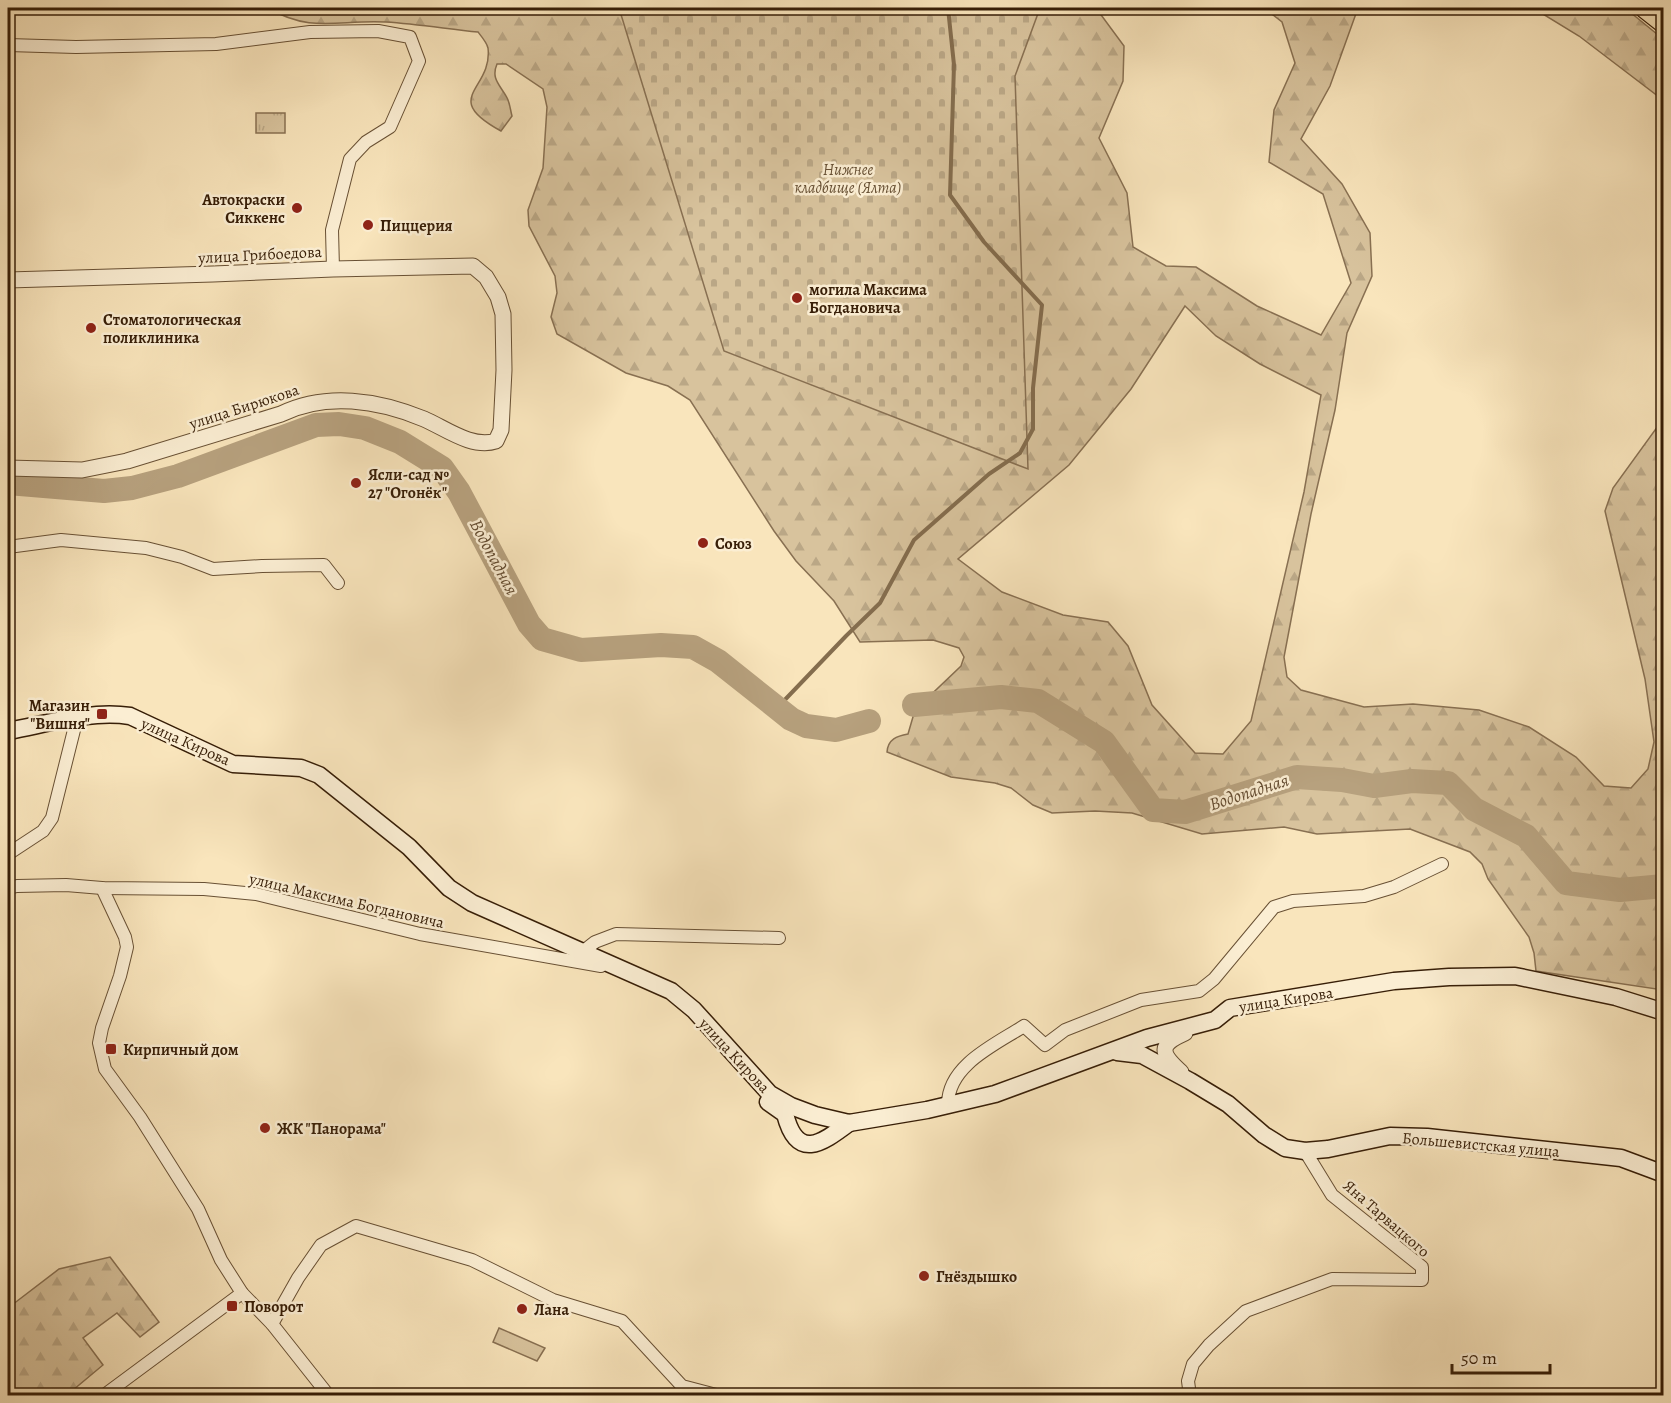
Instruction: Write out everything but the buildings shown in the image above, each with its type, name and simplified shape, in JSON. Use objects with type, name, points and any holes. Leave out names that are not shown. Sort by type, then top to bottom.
[{"type":"highway","points":[[1644,8],[1664,23]]},
{"type":"main road","name":"улица Кирова","points":[[8,731],[76,718],[115,714],[130,716],[233,764],[301,768],[319,775],[409,847],[449,888],[472,903],[671,991],[694,1010],[770,1094],[788,1110],[849,1123],[995,1094],[1147,1038],[1215,1020],[1230,1008],[1394,981],[1515,976],[1616,997],[1664,1012]]},
{"type":"main road","points":[[585,954],[668,997],[688,1014],[766,1101],[788,1110],[789,1130],[798,1140],[813,1145],[828,1139],[849,1123]]},
{"type":"main road","name":"Большевистская улица","points":[[1110,1052],[1142,1055],[1190,1081],[1228,1104],[1263,1135],[1286,1148],[1305,1151],[1328,1149],[1390,1136],[1426,1137],[1621,1158],[1664,1174]]},
{"type":"street","points":[[8,45],[76,47],[216,44],[310,32],[378,31],[410,37],[419,61],[390,127],[366,142],[350,159],[332,230],[333,268]]},
{"type":"street","name":"улица Грибоедова","points":[[8,280],[333,268],[473,266],[486,278],[498,297],[503,314],[501,430],[496,441],[487,444]]},
{"type":"street","name":"улица Бирюкова","points":[[8,468],[82,470],[132,460],[322,400],[360,402],[389,408],[422,418],[476,443],[487,444]]},
{"type":"street","points":[[8,547],[61,540],[146,548],[182,557],[213,570],[324,565],[338,583]]},
{"type":"street","points":[[8,854],[43,831],[52,818],[76,718]]},
{"type":"street","points":[[948,1104],[948,1095],[962,1071],[976,1057],[1024,1026],[1044,1045],[1065,1030],[1141,1000],[1199,991],[1214,979],[1274,907],[1293,901],[1364,896],[1394,887],[1442,864]]},
{"type":"street","name":"улица Максима Богдановича","points":[[8,888],[66,885],[102,888],[204,889],[256,894],[420,934],[605,966]]},
{"type":"street","points":[[102,888],[125,937],[127,947],[99,1043],[105,1069],[140,1117],[198,1209],[220,1260],[242,1293],[272,1324],[329,1395]]},
{"type":"street","points":[[585,954],[595,942],[616,934],[779,938]]},
{"type":"street","points":[[1190,1081],[1166,1059],[1164,1049],[1168,1041],[1215,1020]]},
{"type":"street","name":"Яна Тарвацкого","points":[[1190,1395],[1188,1381],[1193,1364],[1209,1345],[1246,1311],[1332,1279],[1422,1280],[1422,1267],[1332,1195],[1305,1151]]},
{"type":"street","points":[[272,1324],[298,1278],[321,1245],[356,1226],[472,1260],[553,1300],[622,1321],[682,1386],[720,1395]]},
{"type":"street","points":[[103,1395],[242,1293]]},
{"type":"green space","points":[[268,8],[1096,8],[1124,46],[1123,81],[1099,138],[1127,193],[1133,247],[1166,266],[1196,267],[1257,306],[1321,335],[1351,283],[1323,194],[1269,162],[1274,110],[1295,63],[1282,22],[1264,8],[1358,8],[1330,86],[1301,139],[1342,184],[1370,233],[1372,276],[1347,333],[1335,410],[1311,514],[1284,657],[1287,677],[1301,690],[1364,707],[1413,704],[1479,710],[1529,727],[1576,757],[1604,786],[1631,788],[1648,769],[1654,742],[1645,679],[1605,511],[1613,488],[1663,419],[1663,990],[1536,971],[1529,937],[1488,879],[1482,864],[1470,852],[1410,829],[1317,834],[1284,827],[1202,834],[1132,813],[1095,811],[1052,813],[1033,805],[1011,788],[995,783],[951,777],[887,752],[889,744],[894,739],[908,734],[915,710],[961,666],[964,657],[959,648],[933,640],[860,642],[834,601],[796,561],[774,531],[690,400],[668,386],[626,373],[557,334],[551,317],[557,293],[555,276],[529,226],[528,210],[543,168],[547,107],[543,89],[506,64],[497,64],[495,77],[508,101],[512,116],[501,131],[474,110],[471,101],[487,62],[488,48],[478,32],[386,22],[313,23],[284,16]],"holes":[[[1185,306],[1216,336],[1260,364],[1321,395],[1304,492],[1251,721],[1223,754],[1195,753],[1152,705],[1128,646],[1108,622],[1063,615],[1002,592],[958,559],[1069,465],[1131,389]]]},
{"type":"green space","name":"Нижнее кладбище (Ялта)","points":[[619,8],[1040,8],[1015,76],[1028,469],[724,351]]},
{"type":"green space","points":[[1533,8],[1625,8],[1663,39],[1663,100],[1579,36]]},
{"type":"green space","points":[[256,113],[285,113],[285,133],[256,133]]},
{"type":"green space","points":[[110,1257],[159,1322],[140,1337],[117,1313],[83,1338],[103,1365],[67,1395],[8,1395],[8,1308],[59,1269]]},
{"type":"green space","points":[[499,1328],[545,1348],[537,1361],[493,1342]]},
{"type":"waterway","points":[[777,708],[880,603],[914,540],[989,474],[1020,453],[1033,429],[1033,388],[1042,305],[984,242],[950,195],[954,65],[948,8]]},
{"type":"waterway","name":"Водопадная","points":[[8,483],[104,491],[132,488],[178,476],[316,425],[339,424],[365,428],[400,442],[442,468],[459,492],[529,624],[542,639],[581,650],[661,645],[693,647],[718,661],[791,719],[806,726],[836,730],[869,721]]},
{"type":"waterway","name":"Водопадная","points":[[914,705],[1001,697],[1038,701],[1104,742],[1153,810],[1185,812],[1297,777],[1342,780],[1374,786],[1412,781],[1448,783],[1474,809],[1526,836],[1566,883],[1620,890],[1664,886]]},
{"type":"place","name":"Автокраски Сиккенс","points":[[297,208]]},
{"type":"place","name":"Пиццерия","points":[[368,225]]},
{"type":"place","name":"могила Максима Богдановича","points":[[797,298]]},
{"type":"place","name":"Стоматологическая поликлиника","points":[[91,328]]},
{"type":"place","name":"Ясли-сад № 27 \"Огонёк\"","points":[[356,483]]},
{"type":"place","name":"Союз","points":[[703,543]]},
{"type":"place","name":"Магазин \"Вишня\"","points":[[102,714]]},
{"type":"place","name":"Кирпичный дом","points":[[111,1049]]},
{"type":"place","name":"ЖК \"Панорама\"","points":[[265,1128]]},
{"type":"place","name":"Гнёздышко","points":[[924,1276]]},
{"type":"place","name":"Поворот","points":[[232,1306]]},
{"type":"place","name":"Лана","points":[[522,1309]]}]
